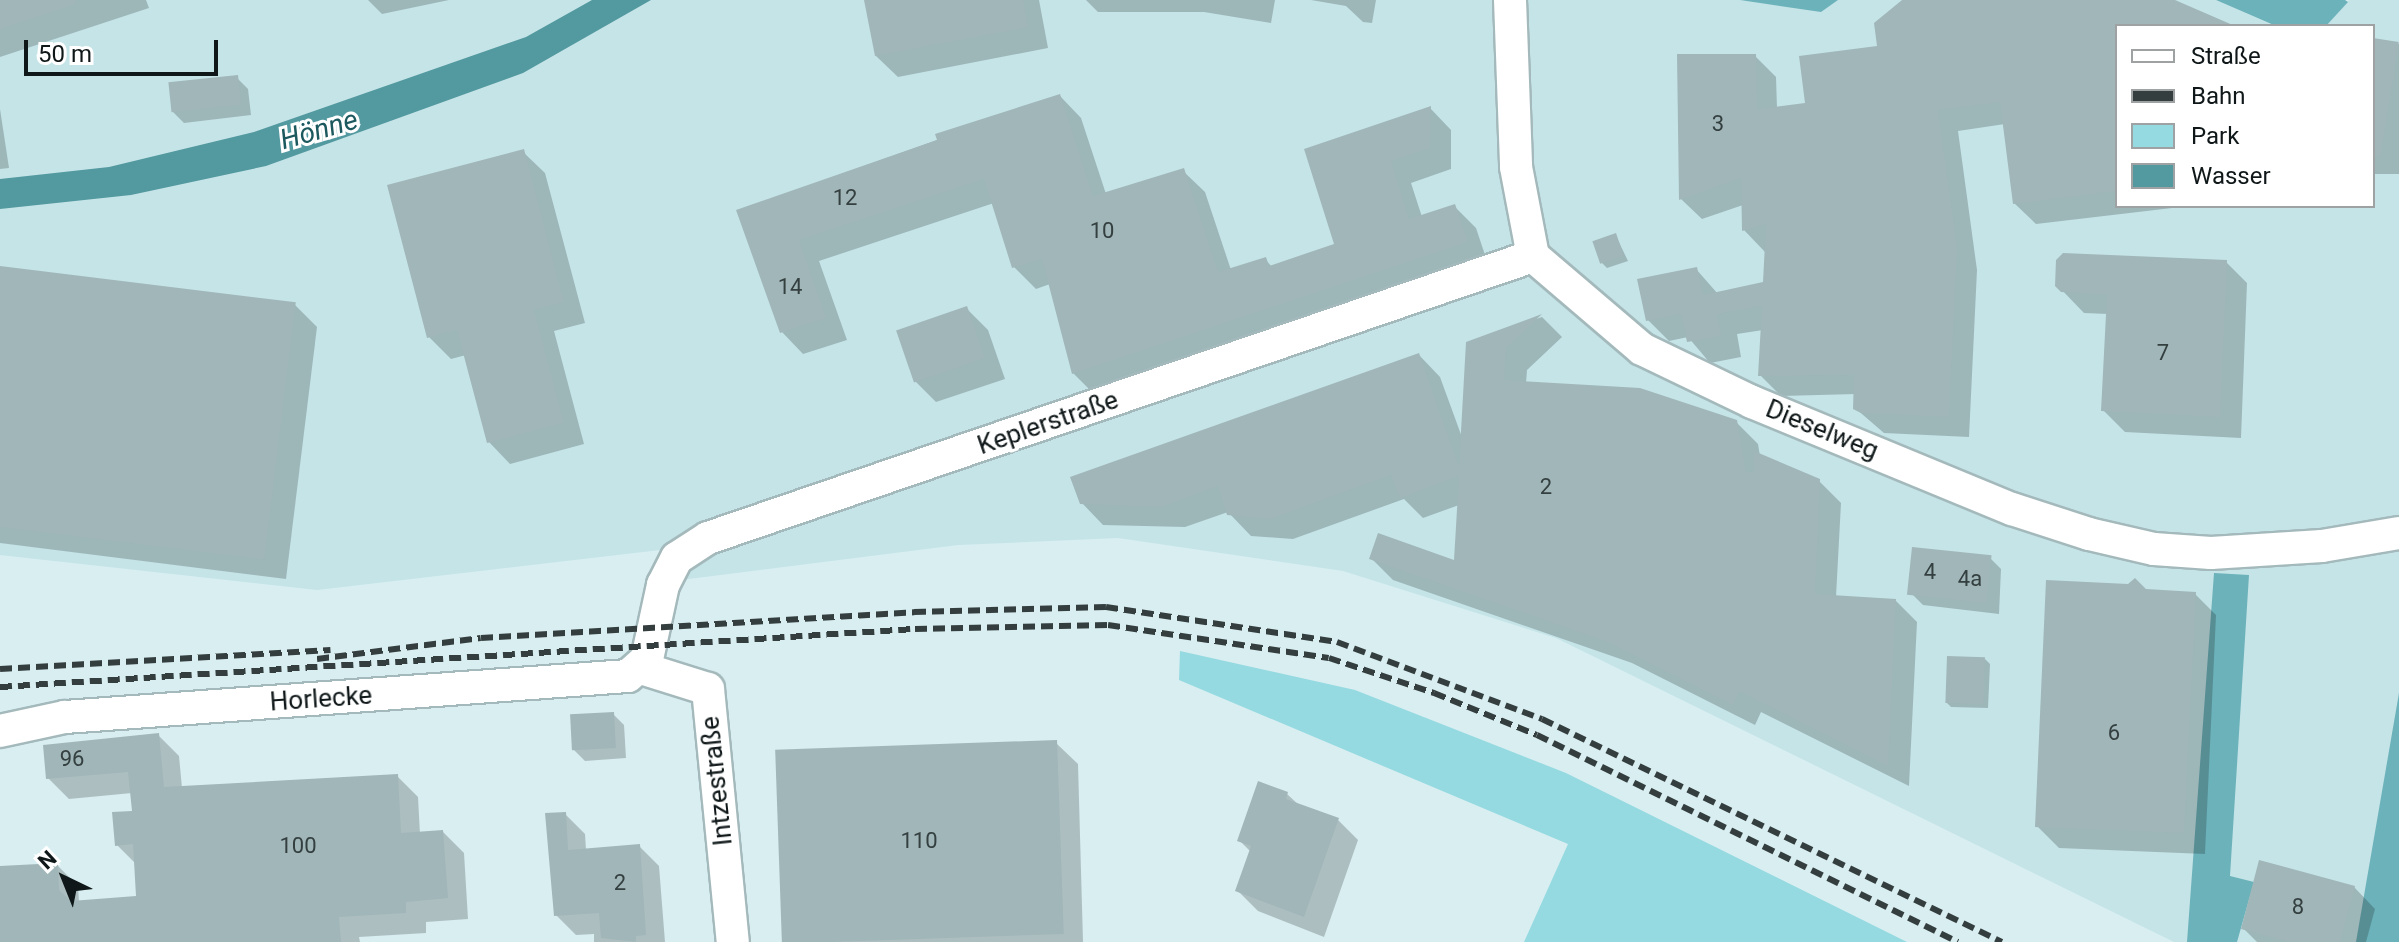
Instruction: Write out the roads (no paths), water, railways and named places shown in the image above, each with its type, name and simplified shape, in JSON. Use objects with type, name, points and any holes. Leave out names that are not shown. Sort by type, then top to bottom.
[{"type":"street","points":[[1510,0],[1516,167],[1533,256]]},
{"type":"street","name":"Dieselweg","points":[[1533,256],[1609,326],[1691,375],[2012,509],[2089,534],[2154,549],[2211,553],[2322,546],[2399,533]]},
{"type":"street","name":"Keplerstraße","points":[[641,668],[652,647],[663,585],[677,558],[708,538],[1533,256]]},
{"type":"street","name":"Horlecke","points":[[0,731],[65,717],[628,676],[641,668]]},
{"type":"street","name":"Intzestraße","points":[[641,668],[708,689],[733,942]]},
{"type":"water","name":"Hönne","points":[[592,0],[651,0],[523,73],[266,166],[131,195],[0,209],[0,179],[109,167],[254,132],[526,37]]},
{"type":"railway","points":[[317,659],[481,638],[914,612],[1106,607],[1337,642],[1542,719],[2002,942]]},
{"type":"railway","points":[[0,687],[915,629],[1108,625],[1329,658],[1434,693],[1537,735],[1958,942]]},
{"type":"railway","points":[[0,669],[330,650]]}]
